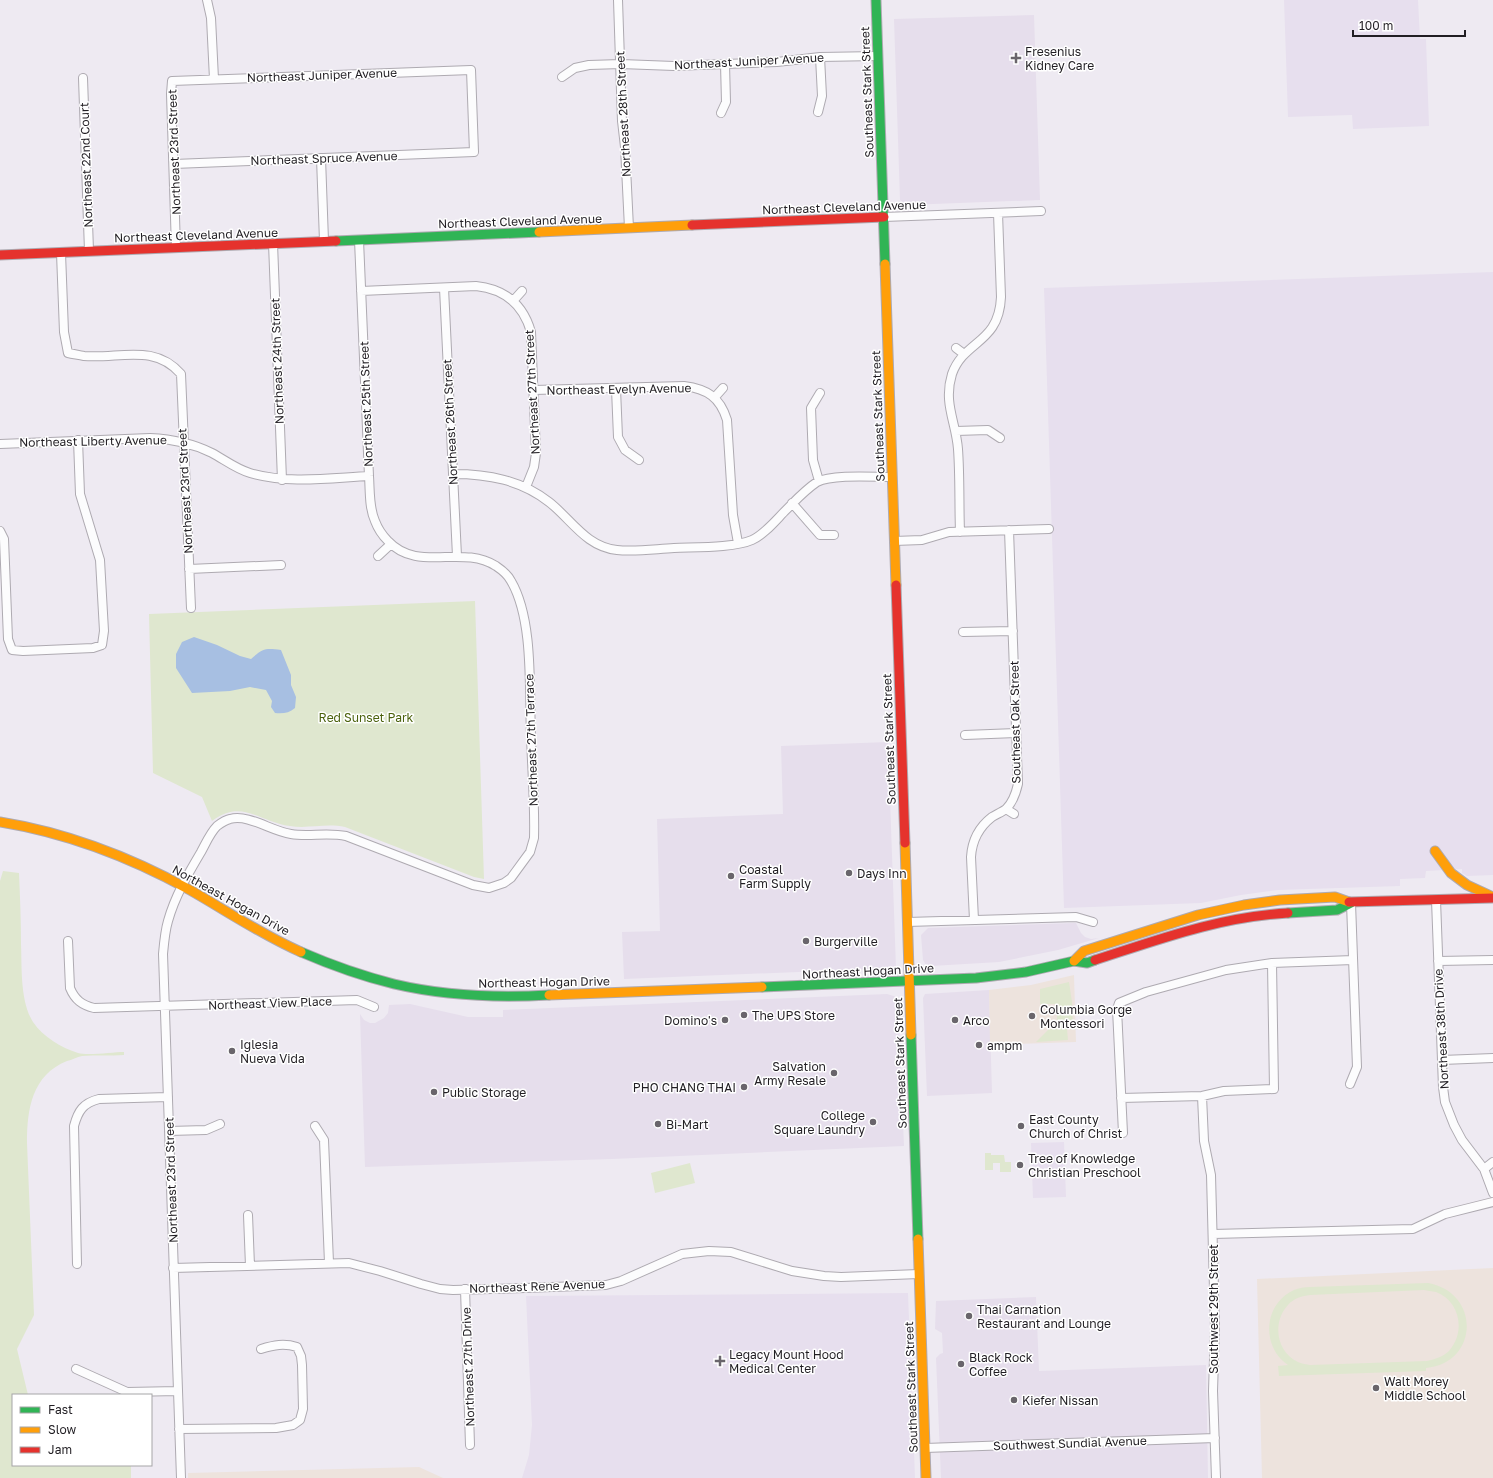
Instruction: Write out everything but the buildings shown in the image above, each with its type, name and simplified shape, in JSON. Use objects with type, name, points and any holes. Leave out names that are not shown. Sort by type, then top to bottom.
[{"type":"main road","name":"Southeast Stark Street","points":[[876,0],[926,1478]]},
{"type":"main road","name":"Northeast Cleveland Avenue","points":[[0,255],[884,217]]},
{"type":"main road","name":"Northeast Hogan Drive","points":[[0,822],[49,831],[92,844],[135,862],[182,886],[281,942],[346,970],[396,984],[438,992],[474,996],[510,997],[1000,976],[1038,970],[1074,961],[1087,963],[1186,930],[1220,922],[1268,914],[1337,910],[1351,903]]},
{"type":"main road","points":[[1435,851],[1451,873],[1467,885],[1493,898]]},
{"type":"main road","name":"Northeast Hogan Drive","points":[[1074,961],[1084,952],[1171,923],[1222,909],[1262,902],[1335,897],[1351,903],[1493,898]]},
{"type":"street","points":[[207,0],[211,18],[214,79]]},
{"type":"street","name":"Northeast 28th Street","points":[[618,0],[622,121],[625,147],[629,228]]},
{"type":"street","name":"Northeast Juniper Avenue","points":[[562,77],[575,68],[589,65],[620,64],[674,66],[777,62],[820,57],[878,56]]},
{"type":"street","points":[[818,112],[822,96],[820,57]]},
{"type":"street","points":[[721,113],[726,102],[725,64]]},
{"type":"street","name":"Northeast Juniper Avenue","points":[[172,81],[471,70],[474,152]]},
{"type":"street","name":"Northeast 22nd Court","points":[[83,78],[89,251]]},
{"type":"street","name":"Northeast 23rd Street","points":[[172,81],[171,94],[176,248]]},
{"type":"street","name":"Northeast Spruce Avenue","points":[[174,164],[474,152]]},
{"type":"street","points":[[321,158],[324,241]]},
{"type":"street","name":"Northeast Cleveland Avenue","points":[[884,217],[1041,211]]},
{"type":"street","points":[[960,532],[958,448],[956,431],[948,402],[949,389],[953,373],[964,354],[987,335],[994,326],[1001,308],[998,213]]},
{"type":"street","name":"Northeast 25th Street","points":[[359,240],[369,476],[372,513],[378,530],[391,544],[405,554],[422,558],[457,556]]},
{"type":"street","name":"Northeast 24th Street","points":[[272,243],[282,480]]},
{"type":"street","name":"Northeast 23rd Street","points":[[61,252],[64,332],[68,353],[84,356],[152,355],[174,366],[181,374],[191,608]]},
{"type":"street","points":[[361,291],[476,286],[502,293],[513,301],[522,291]]},
{"type":"street","name":"Northeast 26th Street","points":[[444,288],[457,556]]},
{"type":"street","name":"Northeast 27th Street","points":[[513,301],[524,315],[531,332],[536,453],[534,467],[526,487]]},
{"type":"street","points":[[956,348],[964,354]]},
{"type":"street","name":"Northeast Evelyn Avenue","points":[[534,390],[688,387],[702,390],[715,397]]},
{"type":"street","points":[[723,388],[715,397],[725,412],[728,420],[733,515],[738,543]]},
{"type":"street","points":[[616,389],[618,437],[625,450],[639,460]]},
{"type":"street","points":[[819,481],[813,460],[811,408],[820,393]]},
{"type":"street","points":[[956,431],[988,430],[1000,438]]},
{"type":"street","name":"Northeast Liberty Avenue","points":[[0,444],[78,440],[150,438],[169,439],[184,442],[212,453],[238,468],[273,479],[282,480],[369,476]]},
{"type":"street","points":[[0,531],[4,539],[8,639],[12,650],[23,651],[93,648],[102,644],[104,631],[100,560],[80,494],[78,440]]},
{"type":"street","points":[[453,474],[493,476],[526,487],[550,502],[591,541],[617,550],[722,546],[752,540],[762,533],[806,490],[819,481],[832,478],[892,477]]},
{"type":"street","points":[[792,503],[820,535],[834,535]]},
{"type":"street","points":[[894,542],[922,540],[941,534],[960,532],[1050,529]]},
{"type":"street","name":"Southeast Oak Street","points":[[974,920],[971,849],[978,832],[984,824],[1006,809],[1014,797],[1018,784],[1009,530]]},
{"type":"street","points":[[378,556],[391,544]]},
{"type":"street","name":"Northeast 27th Terrace","points":[[457,556],[482,560],[498,568],[511,581],[517,596],[528,636],[534,832],[533,845],[530,852],[511,878]]},
{"type":"street","points":[[189,569],[281,565]]},
{"type":"street","points":[[963,632],[1013,630]]},
{"type":"street","points":[[965,735],[1016,733]]},
{"type":"street","points":[[1006,809],[1014,814]]},
{"type":"street","name":"Northeast 23rd Street","points":[[181,1478],[164,1005],[164,940],[173,906],[182,886],[211,834],[217,827],[228,819],[241,818],[248,819],[268,828],[290,834],[332,834],[346,836],[480,887],[489,888],[497,886],[511,878]]},
{"type":"street","name":"Northeast 38th Drive","points":[[1436,900],[1443,1087],[1445,1102],[1462,1140],[1484,1169],[1493,1193]]},
{"type":"street","points":[[1350,1084],[1357,1067],[1351,903]]},
{"type":"street","points":[[907,922],[1076,917],[1093,922]]},
{"type":"street","name":"Northeast View Place","points":[[68,941],[70,988],[78,1001],[86,1006],[94,1008],[357,1000],[374,1007]]},
{"type":"street","points":[[1123,1133],[1117,1009],[1119,1003],[1146,992],[1226,970],[1272,963],[1353,960]]},
{"type":"street","points":[[1438,961],[1493,960]]},
{"type":"street","points":[[1121,1098],[1202,1096],[1224,1091],[1274,1089],[1272,963]]},
{"type":"street","points":[[1442,1060],[1493,1058]]},
{"type":"street","name":"Southwest 29th Street","points":[[1202,1096],[1204,1141],[1211,1175],[1216,1336],[1213,1391],[1216,1478]]},
{"type":"street","points":[[77,1264],[74,1126],[76,1116],[90,1101],[99,1099],[168,1097]]},
{"type":"street","points":[[169,1131],[206,1130],[220,1124]]},
{"type":"street","points":[[315,1126],[324,1140],[329,1263]]},
{"type":"street","points":[[1484,1169],[1493,1162]]},
{"type":"street","points":[[1213,1234],[1404,1228],[1413,1229],[1444,1214],[1493,1202]]},
{"type":"street","points":[[248,1215],[250,1266]]},
{"type":"street","name":"Northeast Rene Avenue","points":[[173,1268],[349,1263],[440,1289],[465,1289],[606,1284],[621,1281],[682,1254],[708,1251],[731,1252],[792,1271],[824,1276],[857,1277],[919,1274]]},
{"type":"street","name":"Northeast 27th Drive","points":[[465,1289],[470,1445]]},
{"type":"street","points":[[179,1429],[276,1428],[293,1425],[300,1420],[303,1409],[302,1365],[301,1356],[297,1347],[288,1344],[278,1344],[261,1349]]},
{"type":"street","points":[[76,1369],[127,1392],[178,1391]]},
{"type":"street","name":"Southwest Sundial Avenue","points":[[925,1448],[1215,1438]]},
{"type":"shaded area","points":[[1284,0],[1418,0],[1420,39],[1426,39],[1429,126],[1353,129],[1352,115],[1288,117]]},
{"type":"shaded area","points":[[1034,15],[1040,200],[907,205],[900,200],[894,19]]},
{"type":"shaded area","points":[[1493,272],[1493,875],[1467,876],[1462,873],[1462,869],[1426,871],[1425,878],[1400,879],[1400,886],[1278,890],[1241,895],[1201,903],[1064,908],[1044,288]]},
{"type":"shaded area","points":[[888,742],[896,968],[624,979],[622,932],[660,931],[657,819],[783,814],[781,746]]},
{"type":"shaded area","points":[[1076,923],[1081,933],[1085,937],[1091,939],[1099,938],[1058,950],[999,962],[931,966],[926,965],[923,960],[921,935],[928,928]]},
{"type":"shaded area","name":"Columbia Gorge Montessori","points":[[1074,975],[1076,1042],[990,1045],[989,990],[1031,985]]},
{"type":"shaded area","points":[[989,990],[992,1093],[927,1096],[923,998],[925,994]]},
{"type":"shaded area","points":[[887,994],[897,997],[898,1002],[904,1146],[612,1159],[365,1167],[360,1014],[364,1020],[370,1023],[375,1023],[384,1018],[388,1013],[389,1005],[410,1004],[468,1017],[503,1017],[503,1010]]},
{"type":"shaded area","points":[[1064,1142],[1066,1197],[1033,1198],[1031,1143]]},
{"type":"shaded area","name":"Walt Morey Middle School","points":[[1493,1268],[1493,1478],[1262,1478],[1257,1279]]},
{"type":"shaded area","name":"Legacy Mount Hood Medical Center","points":[[908,1293],[915,1478],[522,1478],[529,1455],[532,1425],[526,1296]]},
{"type":"shaded area","points":[[1036,1297],[1039,1371],[1206,1365],[1208,1478],[941,1478],[936,1358],[943,1353],[942,1333],[935,1329],[936,1301]]},
{"type":"shaded area","points":[[419,1467],[443,1478],[188,1478],[188,1473]]},
{"type":"green space","name":"Red Sunset Park","points":[[475,601],[484,879],[474,877],[345,827],[290,826],[279,824],[242,811],[223,814],[212,821],[202,797],[153,773],[149,614]]},
{"type":"green space","points":[[3,871],[19,873],[22,984],[26,1004],[33,1022],[47,1037],[78,1053],[94,1054],[124,1052],[124,1055],[82,1056],[55,1067],[39,1084],[30,1106],[27,1143],[34,1315],[17,1349],[28,1394],[12,1394],[12,1466],[131,1466],[131,1478],[0,1478],[0,881]]},
{"type":"green space","points":[[1069,982],[1072,1002],[1073,1028],[1067,1029],[1068,1040],[1036,1042],[1049,1029],[1057,1029],[1057,1004],[1040,1004],[1040,989]]},
{"type":"green space","points":[[985,1153],[991,1153],[991,1155],[1004,1155],[1005,1162],[1011,1162],[1011,1172],[1000,1172],[1000,1163],[993,1163],[993,1170],[985,1170]]},
{"type":"green space","points":[[690,1163],[695,1183],[655,1193],[651,1173]]},
{"type":"green space","points":[[1428,1283],[1446,1289],[1458,1300],[1465,1313],[1467,1328],[1464,1342],[1456,1354],[1443,1364],[1426,1368],[1426,1371],[1279,1376],[1278,1366],[1288,1365],[1279,1357],[1273,1348],[1269,1326],[1271,1315],[1276,1305],[1294,1290],[1304,1287]],"holes":[[[1424,1290],[1436,1292],[1444,1296],[1451,1302],[1458,1318],[1458,1335],[1449,1351],[1439,1358],[1427,1361],[1310,1365],[1300,1363],[1291,1357],[1281,1344],[1278,1328],[1280,1320],[1288,1305],[1298,1298],[1310,1295]]]},
{"type":"water","points":[[194,637],[251,659],[265,650],[281,650],[291,675],[291,685],[296,697],[295,708],[286,713],[275,713],[271,707],[272,701],[266,690],[250,687],[230,691],[192,693],[176,668],[176,654],[182,642]]},
{"type":"traffic: fast","points":[[876,0],[885,264]]},
{"type":"traffic: fast","points":[[336,241],[539,232]]},
{"type":"traffic: fast","points":[[1288,913],[1337,910],[1351,903]]},
{"type":"traffic: fast","points":[[301,952],[358,974],[413,988],[452,994],[471,995],[549,995]]},
{"type":"traffic: fast","points":[[762,987],[976,978],[1026,972],[1074,961],[1087,963],[1095,960]]},
{"type":"traffic: fast","points":[[911,1035],[918,1239]]},
{"type":"traffic: slow","points":[[539,232],[692,225]]},
{"type":"traffic: slow","points":[[885,264],[896,585]]},
{"type":"traffic: slow","points":[[0,822],[74,840],[145,867],[190,890],[258,930],[301,952]]},
{"type":"traffic: slow","points":[[905,843],[911,1035]]},
{"type":"traffic: slow","points":[[1435,851],[1451,873],[1467,885],[1493,897]]},
{"type":"traffic: slow","points":[[1074,961],[1084,951],[1198,915],[1244,905],[1280,900],[1335,897],[1349,902]]},
{"type":"traffic: slow","points":[[549,995],[762,987]]},
{"type":"traffic: slow","points":[[918,1239],[926,1478]]},
{"type":"traffic: jam","points":[[692,225],[884,217]]},
{"type":"traffic: jam","points":[[0,255],[336,241]]},
{"type":"traffic: jam","points":[[896,585],[905,843]]},
{"type":"traffic: jam","points":[[1349,902],[1493,898]]},
{"type":"traffic: jam","points":[[1095,960],[1166,937],[1214,924],[1263,915],[1288,913]]},
{"type":"place","name":"Fresenius Kidney Care","points":[[1016,58]]},
{"type":"place","name":"Days Inn","points":[[849,873]]},
{"type":"place","name":"Coastal Farm Supply","points":[[731,876]]},
{"type":"place","name":"Burgerville","points":[[806,941]]},
{"type":"place","name":"The UPS Store","points":[[744,1015]]},
{"type":"place","name":"Columbia Gorge Montessori","points":[[1032,1016]]},
{"type":"place","name":"Domino's","points":[[725,1020]]},
{"type":"place","name":"Arco","points":[[955,1020]]},
{"type":"place","name":"ampm","points":[[979,1045]]},
{"type":"place","name":"Iglesia Nueva Vida","points":[[232,1051]]},
{"type":"place","name":"Salvation Army Resale","points":[[834,1073]]},
{"type":"place","name":"PHO CHANG THAI","points":[[744,1087]]},
{"type":"place","name":"Public Storage","points":[[434,1092]]},
{"type":"place","name":"College Square Laundry","points":[[873,1122]]},
{"type":"place","name":"Bi-Mart","points":[[658,1124]]},
{"type":"place","name":"East County Church of Christ","points":[[1021,1126]]},
{"type":"place","name":"Tree of Knowledge Christian Preschool","points":[[1020,1165]]},
{"type":"place","name":"Thai Carnation Restaurant and Lounge","points":[[969,1316]]},
{"type":"place","name":"Legacy Mount Hood Medical Center","points":[[720,1361]]},
{"type":"place","name":"Black Rock Coffee","points":[[961,1364]]},
{"type":"place","name":"Walt Morey Middle School","points":[[1376,1388]]},
{"type":"place","name":"Kiefer Nissan","points":[[1014,1400]]}]
